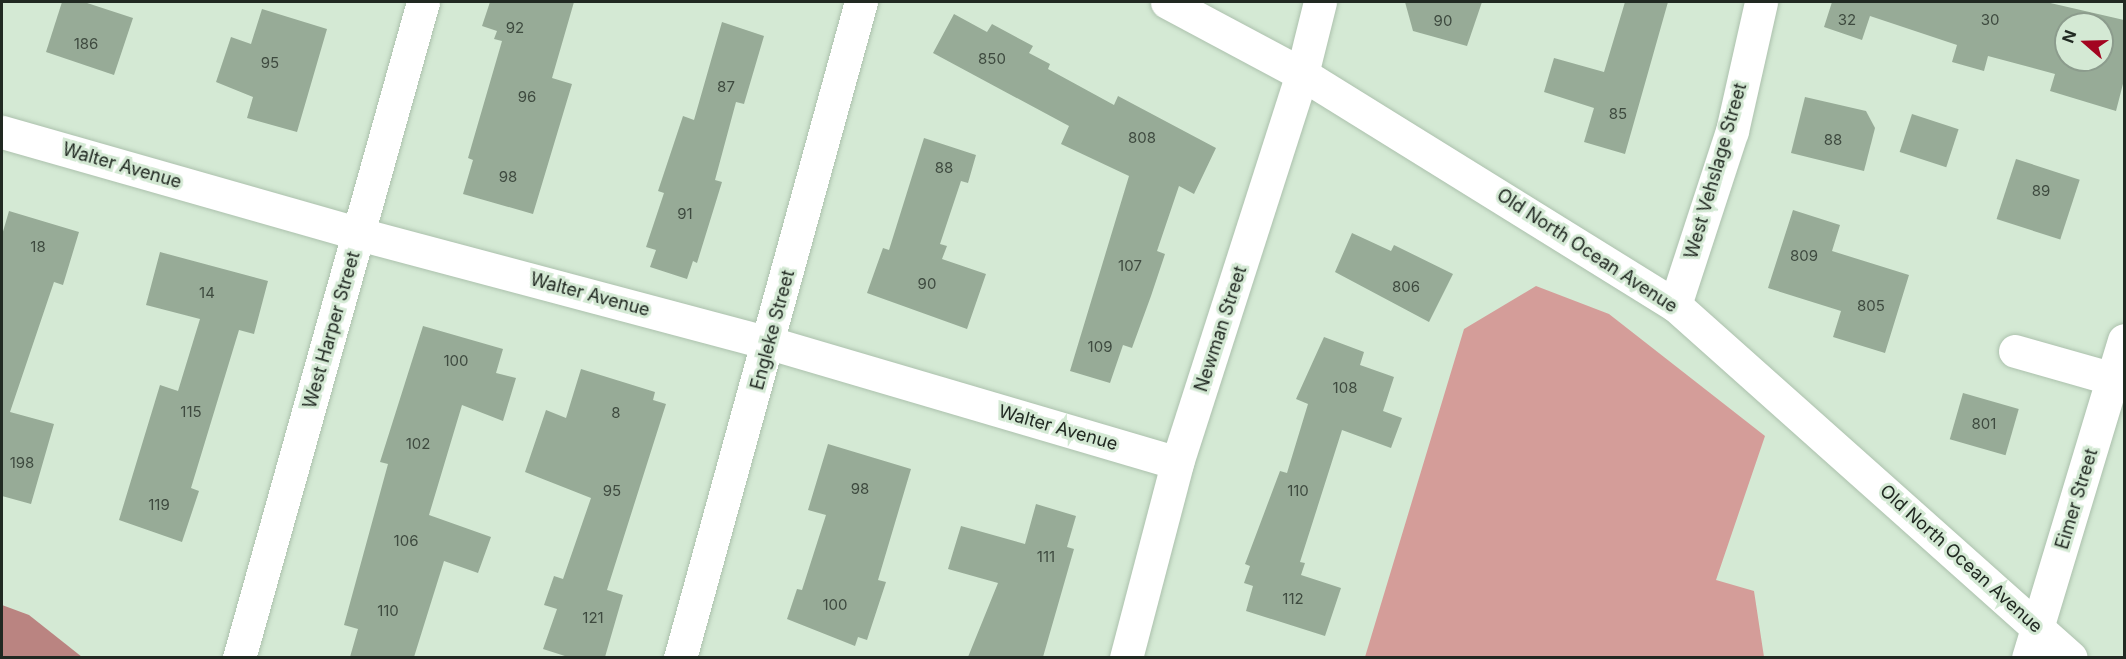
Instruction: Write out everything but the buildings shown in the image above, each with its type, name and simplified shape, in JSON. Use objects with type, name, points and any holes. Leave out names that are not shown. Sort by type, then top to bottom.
[{"type":"street","name":"West Harper Street","points":[[239,657],[423,2]]},
{"type":"street","name":"Engleke Street","points":[[680,657],[770,343],[861,2]]},
{"type":"street","name":"Old North Ocean Avenue","points":[[1167,2],[1302,74],[1675,305],[2071,657]]},
{"type":"street","name":"Newman Street","points":[[1126,657],[1178,463],[1302,74],[1320,2]]},
{"type":"street","name":"West Vehslage Street","points":[[1675,305],[1732,131],[1761,2]]},
{"type":"street","name":"Walter Avenue","points":[[2,132],[359,234],[770,343],[1178,463]]},
{"type":"street","name":"Eimer Street","points":[[2028,657],[2119,380],[2124,340]]},
{"type":"street","points":[[2015,351],[2119,380]]},
{"type":"shaded area","points":[[1536,286],[1609,314],[1765,436],[1716,580],[1754,591],[1764,657],[1365,657],[1464,329]]},
{"type":"shaded area","points":[[2,605],[29,615],[82,657],[2,657]]}]
